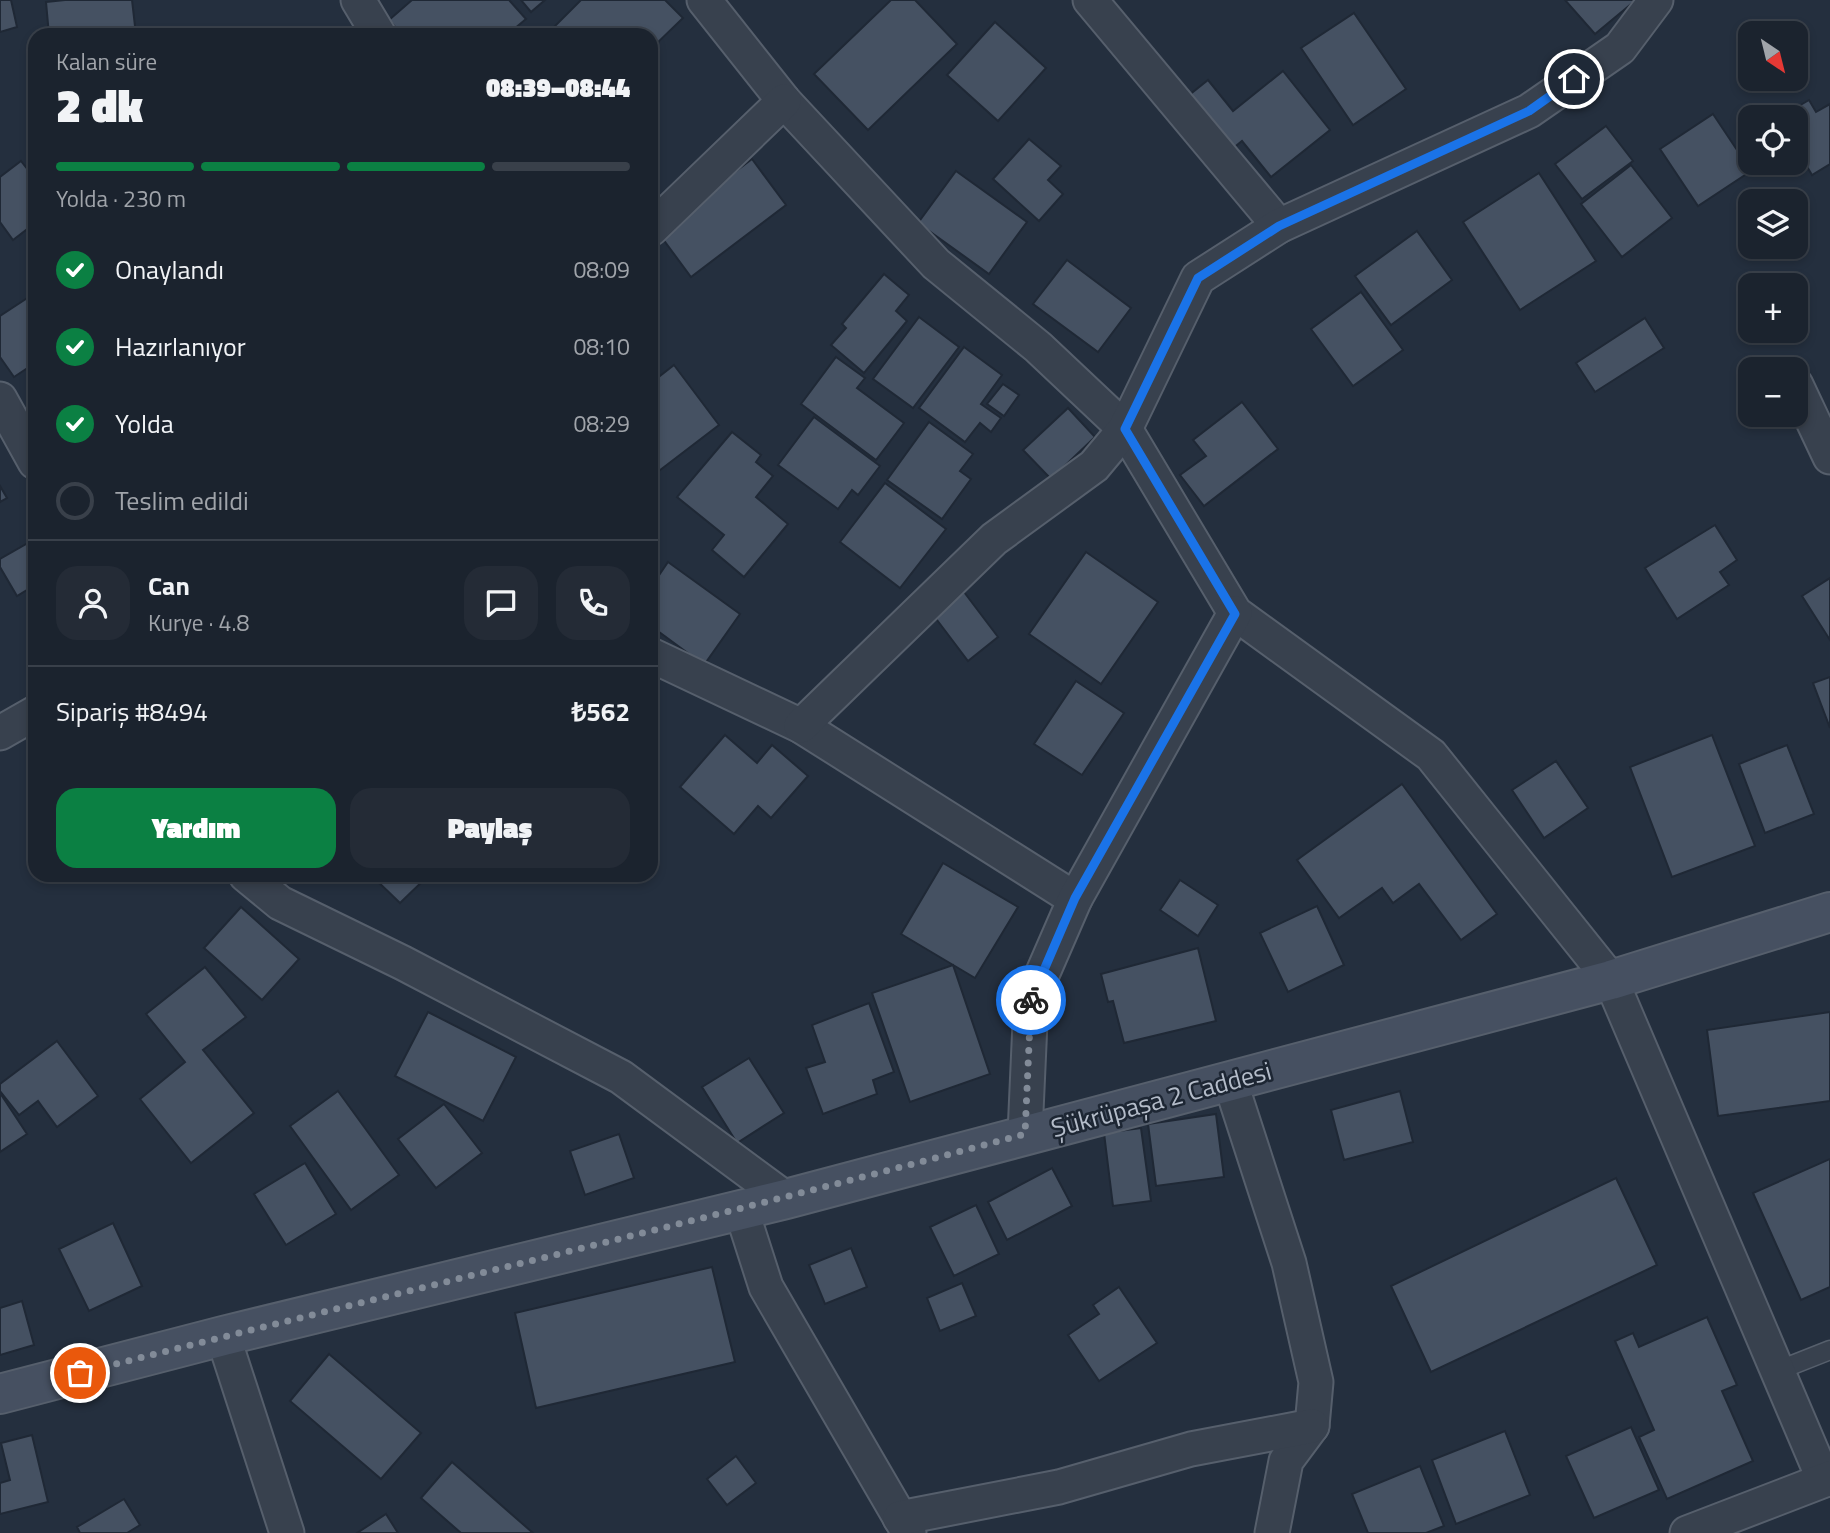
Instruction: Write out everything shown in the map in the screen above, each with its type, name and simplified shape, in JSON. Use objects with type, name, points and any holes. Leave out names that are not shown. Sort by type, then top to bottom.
[{"type":"main road","name":"Şükrüpaşa 2 Caddesi","points":[[0,1394],[223,1336],[786,1199],[1611,980],[1830,912]]},
{"type":"street","points":[[358,0],[376,28]]},
{"type":"street","points":[[704,0],[783,101],[936,264],[1038,347],[1125,429],[1235,614],[1431,755],[1611,980],[1777,1371],[1827,1479],[1687,1533]]},
{"type":"street","points":[[1090,0],[1279,226]]},
{"type":"street","points":[[801,726],[994,539],[1094,466],[1125,429],[1198,278],[1279,226],[1529,111],[1619,48],[1656,0]]},
{"type":"street","points":[[658,222],[783,101]]},
{"type":"street","points":[[0,399],[28,449]]},
{"type":"street","points":[[1808,411],[1830,457]]},
{"type":"street","points":[[1025,1134],[1031,1000],[1075,898],[1235,614]]},
{"type":"street","points":[[658,658],[801,726],[1075,898]]},
{"type":"street","points":[[0,733],[28,717]]},
{"type":"street","points":[[254,882],[280,903],[403,963],[621,1077],[786,1199]]},
{"type":"street","points":[[1230,1081],[1289,1263],[1316,1382],[1312,1426],[1286,1461],[1272,1533]]},
{"type":"street","points":[[741,1209],[766,1287],[905,1525],[1059,1487],[1191,1449],[1312,1426]]},
{"type":"street","points":[[223,1336],[287,1533]]},
{"type":"lane","points":[[1777,1371],[1830,1350]]},
{"type":"building","points":[[0,0],[11,0],[17,27],[0,32]]},
{"type":"building","points":[[132,0],[135,28],[48,28],[46,2]]},
{"type":"building","points":[[412,0],[509,0],[526,19],[515,28],[396,28],[389,20]]},
{"type":"building","points":[[521,0],[545,0],[531,12]]},
{"type":"building","points":[[581,0],[665,0],[683,18],[658,42],[658,28],[553,28]]},
{"type":"building","points":[[891,0],[915,0],[957,44],[868,130],[814,74]]},
{"type":"building","points":[[1565,0],[1636,0],[1595,34]]},
{"type":"building","points":[[1354,13],[1406,89],[1353,125],[1301,48]]},
{"type":"building","points":[[995,22],[1046,68],[998,121],[947,75]]},
{"type":"building","points":[[1283,71],[1330,130],[1271,177],[1242,141],[1231,150],[1188,96],[1208,80],[1233,111]]},
{"type":"building","points":[[1809,100],[1816,112],[1830,104],[1830,164],[1812,175],[1808,168],[1808,105],[1800,105]]},
{"type":"building","points":[[1713,114],[1738,152],[1738,175],[1745,175],[1698,206],[1660,149]]},
{"type":"building","points":[[1606,126],[1633,161],[1582,199],[1555,164]]},
{"type":"building","points":[[1029,139],[1061,166],[1048,180],[1063,194],[1039,221],[993,179]]},
{"type":"building","points":[[752,159],[786,205],[691,277],[658,230]]},
{"type":"building","points":[[21,161],[28,170],[28,228],[13,240],[0,222],[0,177]]},
{"type":"building","points":[[1631,165],[1672,218],[1622,257],[1581,204]]},
{"type":"building","points":[[956,171],[1027,222],[989,274],[918,223]]},
{"type":"building","points":[[1539,173],[1596,261],[1520,310],[1463,222]]},
{"type":"building","points":[[1417,231],[1452,280],[1391,325],[1355,276]]},
{"type":"building","points":[[1067,260],[1131,308],[1098,352],[1033,304]]},
{"type":"building","points":[[884,274],[909,295],[896,311],[907,321],[864,373],[831,345],[846,328],[842,324]]},
{"type":"building","points":[[1361,292],[1403,350],[1353,386],[1311,329]]},
{"type":"building","points":[[28,298],[28,368],[14,377],[0,357],[0,316]]},
{"type":"building","points":[[919,317],[959,347],[913,408],[873,379]]},
{"type":"building","points":[[1645,318],[1664,348],[1595,392],[1576,363]]},
{"type":"building","points":[[964,347],[1002,375],[981,404],[1001,418],[991,432],[980,423],[965,442],[919,408]]},
{"type":"building","points":[[836,357],[865,378],[857,388],[904,423],[876,460],[801,404]]},
{"type":"building","points":[[674,365],[719,425],[658,472],[658,378]]},
{"type":"building","points":[[1003,384],[1019,395],[1004,416],[987,404]]},
{"type":"building","points":[[1242,402],[1278,449],[1204,506],[1180,475],[1206,456],[1193,440]]},
{"type":"building","points":[[1068,408],[1095,437],[1051,479],[1023,450]]},
{"type":"building","points":[[814,417],[880,466],[858,495],[852,490],[838,509],[778,465]]},
{"type":"building","points":[[929,422],[973,454],[960,471],[971,479],[942,519],[887,480]]},
{"type":"building","points":[[732,432],[761,455],[756,462],[773,476],[756,497],[788,524],[744,577],[712,550],[724,535],[677,497]]},
{"type":"building","points":[[885,483],[946,529],[900,588],[840,542]]},
{"type":"building","points":[[0,486],[7,498],[0,502]]},
{"type":"building","points":[[1715,525],[1737,560],[1720,572],[1729,585],[1677,619],[1645,568]]},
{"type":"building","points":[[28,543],[28,589],[17,596],[0,567],[0,559]]},
{"type":"building","points":[[1086,552],[1158,602],[1101,684],[1029,634]]},
{"type":"building","points":[[668,562],[740,614],[704,665],[658,631],[658,577]]},
{"type":"building","points":[[1830,578],[1830,640],[1802,596]]},
{"type":"building","points":[[964,592],[998,637],[968,661],[934,616]]},
{"type":"building","points":[[1830,677],[1830,728],[1813,683]]},
{"type":"building","points":[[1076,681],[1124,713],[1082,775],[1034,744]]},
{"type":"building","points":[[725,735],[757,763],[772,745],[808,776],[771,818],[758,806],[734,834],[680,787]]},
{"type":"building","points":[[1712,735],[1755,846],[1672,877],[1630,767]]},
{"type":"building","points":[[1787,745],[1814,814],[1765,833],[1739,764]]},
{"type":"building","points":[[1556,761],[1588,808],[1544,838],[1512,790]]},
{"type":"building","points":[[1402,784],[1497,914],[1461,940],[1419,884],[1393,903],[1382,888],[1339,918],[1297,860]]},
{"type":"building","points":[[943,863],[1018,907],[975,978],[901,934]]},
{"type":"building","points":[[1180,880],[1218,905],[1198,936],[1160,910]]},
{"type":"building","points":[[378,882],[422,882],[400,903]]},
{"type":"building","points":[[1317,906],[1344,965],[1288,992],[1260,933]]},
{"type":"building","points":[[241,907],[299,959],[262,1000],[204,948]]},
{"type":"building","points":[[1198,948],[1216,1021],[1124,1043],[1113,1001],[1108,1002],[1101,974]]},
{"type":"building","points":[[953,965],[990,1074],[910,1102],[872,993]]},
{"type":"building","points":[[205,967],[246,1017],[203,1050],[254,1113],[191,1163],[140,1099],[185,1062],[146,1014]]},
{"type":"building","points":[[869,1003],[894,1072],[873,1080],[877,1094],[823,1114],[806,1068],[825,1062],[812,1025]]},
{"type":"building","points":[[428,1012],[516,1057],[483,1121],[395,1076]]},
{"type":"building","points":[[1830,1012],[1830,1101],[1718,1116],[1707,1030]]},
{"type":"building","points":[[57,1041],[98,1096],[57,1127],[38,1101],[19,1115],[0,1091],[0,1084]]},
{"type":"building","points":[[749,1058],[784,1113],[737,1143],[702,1087]]},
{"type":"building","points":[[338,1091],[399,1175],[351,1210],[290,1126]]},
{"type":"building","points":[[1400,1091],[1413,1142],[1344,1160],[1331,1110]]},
{"type":"building","points":[[0,1093],[27,1134],[0,1152]]},
{"type":"building","points":[[444,1104],[482,1153],[436,1188],[398,1139]]},
{"type":"building","points":[[1216,1114],[1224,1177],[1156,1186],[1148,1124]]},
{"type":"building","points":[[1141,1128],[1151,1201],[1113,1206],[1104,1133]]},
{"type":"building","points":[[619,1134],[634,1178],[585,1195],[570,1151]]},
{"type":"building","points":[[1830,1159],[1830,1287],[1801,1300],[1753,1193]]},
{"type":"building","points":[[305,1163],[336,1214],[286,1245],[254,1194]]},
{"type":"building","points":[[1052,1168],[1072,1206],[1007,1240],[988,1202]]},
{"type":"building","points":[[1616,1178],[1657,1265],[1431,1372],[1391,1286]]},
{"type":"building","points":[[976,1205],[999,1254],[954,1276],[930,1227]]},
{"type":"building","points":[[113,1223],[142,1286],[89,1311],[59,1249]]},
{"type":"building","points":[[851,1248],[867,1287],[825,1304],[809,1265]]},
{"type":"building","points":[[712,1267],[735,1362],[536,1408],[515,1313]]},
{"type":"building","points":[[962,1283],[976,1316],[940,1331],[927,1298]]},
{"type":"building","points":[[1119,1287],[1157,1343],[1099,1381],[1068,1335],[1099,1314],[1093,1305]]},
{"type":"building","points":[[22,1301],[34,1345],[0,1355],[0,1308]]},
{"type":"building","points":[[1707,1317],[1737,1385],[1722,1391],[1753,1461],[1667,1499],[1639,1437],[1654,1430],[1615,1341],[1633,1333],[1639,1347]]},
{"type":"building","points":[[329,1354],[421,1433],[381,1479],[290,1401]]},
{"type":"building","points":[[1631,1427],[1659,1490],[1594,1518],[1566,1456]]},
{"type":"building","points":[[1505,1431],[1530,1495],[1456,1524],[1432,1460]]},
{"type":"building","points":[[32,1435],[48,1502],[0,1514],[0,1483],[10,1480],[1,1443]]},
{"type":"building","points":[[736,1456],[756,1483],[727,1505],[707,1479]]},
{"type":"building","points":[[452,1462],[533,1533],[461,1533],[421,1498]]},
{"type":"building","points":[[1420,1466],[1444,1526],[1426,1533],[1368,1533],[1352,1494]]},
{"type":"building","points":[[124,1499],[140,1525],[127,1533],[80,1533],[77,1527]]},
{"type":"building","points":[[386,1514],[398,1533],[357,1533]]},
{"type":"way so far","points":[[80,1373],[786,1199],[1025,1134],[1031,1000]]},
{"type":"route","points":[[1031,1000],[1075,898],[1235,614],[1125,429],[1198,278],[1279,226],[1529,111],[1574,79]]}]
